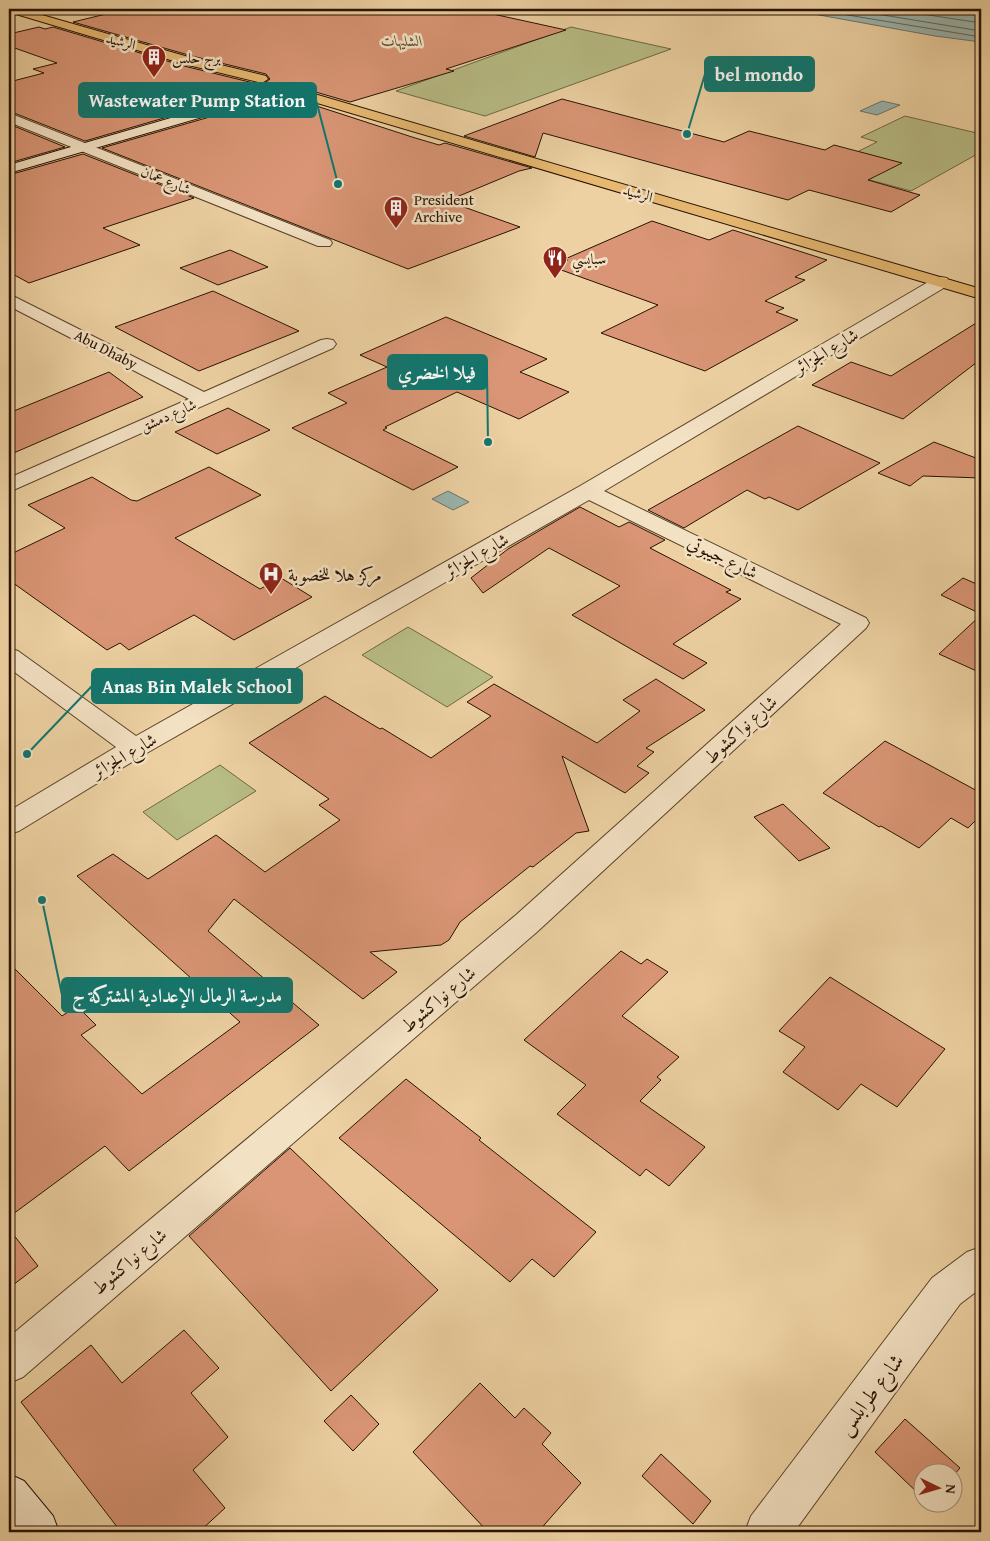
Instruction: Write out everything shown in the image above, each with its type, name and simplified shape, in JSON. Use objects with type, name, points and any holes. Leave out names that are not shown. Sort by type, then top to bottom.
[{"type":"main road","name":"الرشيد","points":[[12,9],[188,61],[266,78]]},
{"type":"main road","name":"الرشيد","points":[[43,9],[266,78]]},
{"type":"main road","points":[[266,78],[266,90],[294,92],[315,85],[598,166]]},
{"type":"main road","name":"الرشيد","points":[[294,92],[981,294]]},
{"type":"street","points":[[9,157],[68,141],[266,78]]},
{"type":"street","points":[[9,169],[274,92]]},
{"type":"street","name":"شارع عمان","points":[[9,117],[324,243]]},
{"type":"street","name":"شارع الجزائر","points":[[9,824],[135,748],[588,491],[941,282]]},
{"type":"street","name":"Abu Dhaby","points":[[9,299],[204,399]]},
{"type":"street","name":"شارع دمشق","points":[[9,486],[326,344]]},
{"type":"street","name":"شارع جيبوتي","points":[[588,491],[857,623]]},
{"type":"street","name":"شارع نواكشوط","points":[[9,1363],[527,923],[857,623]]},
{"type":"street","points":[[9,656],[135,748]]},
{"type":"street","name":"شارع طرابلس","points":[[767,1532],[946,1291],[981,1265]]},
{"type":"street","points":[[9,1496],[37,1532]]},
{"type":"green space","points":[[571,27],[671,49],[485,116],[396,91]]},
{"type":"green space","points":[[905,116],[981,134],[981,152],[911,191],[825,168],[877,142],[861,137]]},
{"type":"green space","points":[[408,627],[493,677],[447,707],[362,655]]},
{"type":"green space","points":[[220,765],[256,791],[177,840],[143,812]]},
{"type":"water","points":[[786,9],[981,9],[981,42],[935,36]]},
{"type":"water","points":[[882,101],[900,105],[877,115],[860,111]]},
{"type":"water","points":[[448,491],[469,502],[453,510],[432,499]]},
{"type":"building","points":[[107,9],[470,9],[566,30],[446,69],[454,71],[350,102],[295,86],[290,87],[286,91],[289,97],[412,137],[439,145],[445,143],[532,168],[519,171],[447,201],[520,227],[408,269],[102,148],[279,97],[282,91],[274,86],[85,141],[9,111],[9,82],[44,73],[33,69],[57,63],[9,46],[9,34],[39,27],[45,29],[53,27],[184,66],[262,85],[270,79],[266,74],[192,56],[73,22],[106,14]]},
{"type":"building","points":[[562,99],[724,142],[749,131],[825,150],[834,145],[902,163],[868,180],[920,195],[891,212],[809,190],[788,200],[543,133],[535,157],[464,136]]},
{"type":"building","points":[[9,124],[65,147],[9,163]]},
{"type":"building","points":[[83,154],[194,198],[103,228],[140,245],[29,283],[9,272],[9,175]]},
{"type":"building","points":[[652,221],[709,240],[733,230],[827,260],[795,277],[805,280],[765,301],[784,308],[776,312],[798,320],[705,371],[601,333],[658,305],[553,267],[568,260],[565,259]]},
{"type":"building","points":[[230,250],[268,267],[218,285],[180,268]]},
{"type":"building","points":[[213,291],[299,331],[199,371],[115,327]]},
{"type":"building","points":[[446,317],[547,359],[520,372],[569,392],[519,419],[457,392],[385,427],[387,428],[383,430],[458,467],[413,490],[292,428],[347,403],[328,393],[387,367],[360,355]]},
{"type":"building","points":[[981,320],[981,359],[903,419],[812,385],[851,362],[891,376]]},
{"type":"building","points":[[109,372],[143,397],[9,455],[9,413]]},
{"type":"building","points":[[228,408],[270,430],[217,454],[175,432]]},
{"type":"building","points":[[798,426],[880,463],[798,510],[769,497],[765,499],[747,490],[684,528],[648,510]]},
{"type":"building","points":[[934,442],[981,460],[981,478],[923,476],[910,486],[878,473]]},
{"type":"building","points":[[209,467],[261,495],[175,538],[260,589],[281,578],[312,597],[234,640],[194,615],[129,650],[120,643],[107,650],[9,580],[9,555],[65,528],[28,505],[92,477],[131,500],[137,501]]},
{"type":"building","points":[[580,507],[619,527],[629,522],[665,540],[650,548],[731,590],[726,592],[741,599],[673,644],[707,663],[683,679],[572,615],[620,586],[549,548],[483,593],[471,578],[508,549]]},
{"type":"building","points":[[963,578],[981,586],[981,614],[941,595]]},
{"type":"building","points":[[981,615],[981,673],[939,654]]},
{"type":"building","points":[[656,679],[705,710],[646,748],[654,752],[637,766],[649,773],[625,793],[562,756],[589,831],[576,833],[533,867],[530,866],[460,922],[449,940],[441,945],[370,952],[397,972],[363,999],[234,899],[208,931],[319,1025],[129,1171],[105,1146],[9,1217],[9,963],[62,1016],[77,1006],[96,1025],[81,1035],[142,1094],[240,1022],[77,876],[113,854],[148,879],[216,835],[265,872],[340,820],[319,805],[329,799],[249,743],[325,696],[431,758],[491,716],[467,702],[494,684],[597,743],[640,711],[623,700]]},
{"type":"building","points":[[885,741],[981,793],[981,815],[968,828],[951,818],[919,848],[881,826],[879,827],[823,793]]},
{"type":"building","points":[[783,804],[830,848],[799,861],[754,817]]},
{"type":"building","points":[[621,951],[641,964],[647,959],[668,972],[622,1016],[679,1057],[657,1077],[661,1080],[640,1101],[705,1147],[669,1186],[646,1169],[640,1176],[557,1114],[586,1085],[524,1040]]},
{"type":"building","points":[[830,977],[945,1049],[897,1107],[861,1084],[838,1110],[783,1072],[805,1047],[779,1031]]},
{"type":"building","points":[[406,1079],[481,1138],[479,1140],[596,1232],[554,1277],[532,1259],[510,1282],[339,1138]]},
{"type":"building","points":[[290,1148],[438,1290],[331,1391],[189,1236]]},
{"type":"building","points":[[9,1229],[38,1266],[9,1288]]},
{"type":"building","points":[[184,1330],[219,1368],[191,1393],[228,1437],[193,1470],[225,1508],[199,1532],[121,1532],[21,1402],[91,1345],[122,1383]]},
{"type":"building","points":[[480,1383],[515,1418],[524,1408],[551,1433],[542,1444],[581,1483],[538,1532],[488,1532],[413,1452]]},
{"type":"building","points":[[351,1395],[379,1424],[353,1451],[324,1421]]},
{"type":"building","points":[[905,1419],[956,1464],[912,1464],[912,1487],[875,1452]]},
{"type":"building","points":[[661,1454],[711,1501],[693,1524],[642,1476]]},
{"type":"place","name":"برج حلس","points":[[154,78]]},
{"type":"place","name":"bel mondo","points":[[687,134]]},
{"type":"place","name":"Wastewater Pump Station","points":[[338,184]]},
{"type":"place","name":"President Archive","points":[[396,229]]},
{"type":"place","name":"سبايسي","points":[[555,279]]},
{"type":"place","name":"فيلا الخضري","points":[[488,442]]},
{"type":"place","name":"مركز هلا للخصوبة","points":[[271,595]]},
{"type":"place","name":"Anas Bin Malek School","points":[[27,754]]},
{"type":"place","name":"مدرسة الرمال الإعدادية المشتركة ج","points":[[42,900]]},
{"type":"park label","name":"الشليهات","points":[[402,40]]}]
